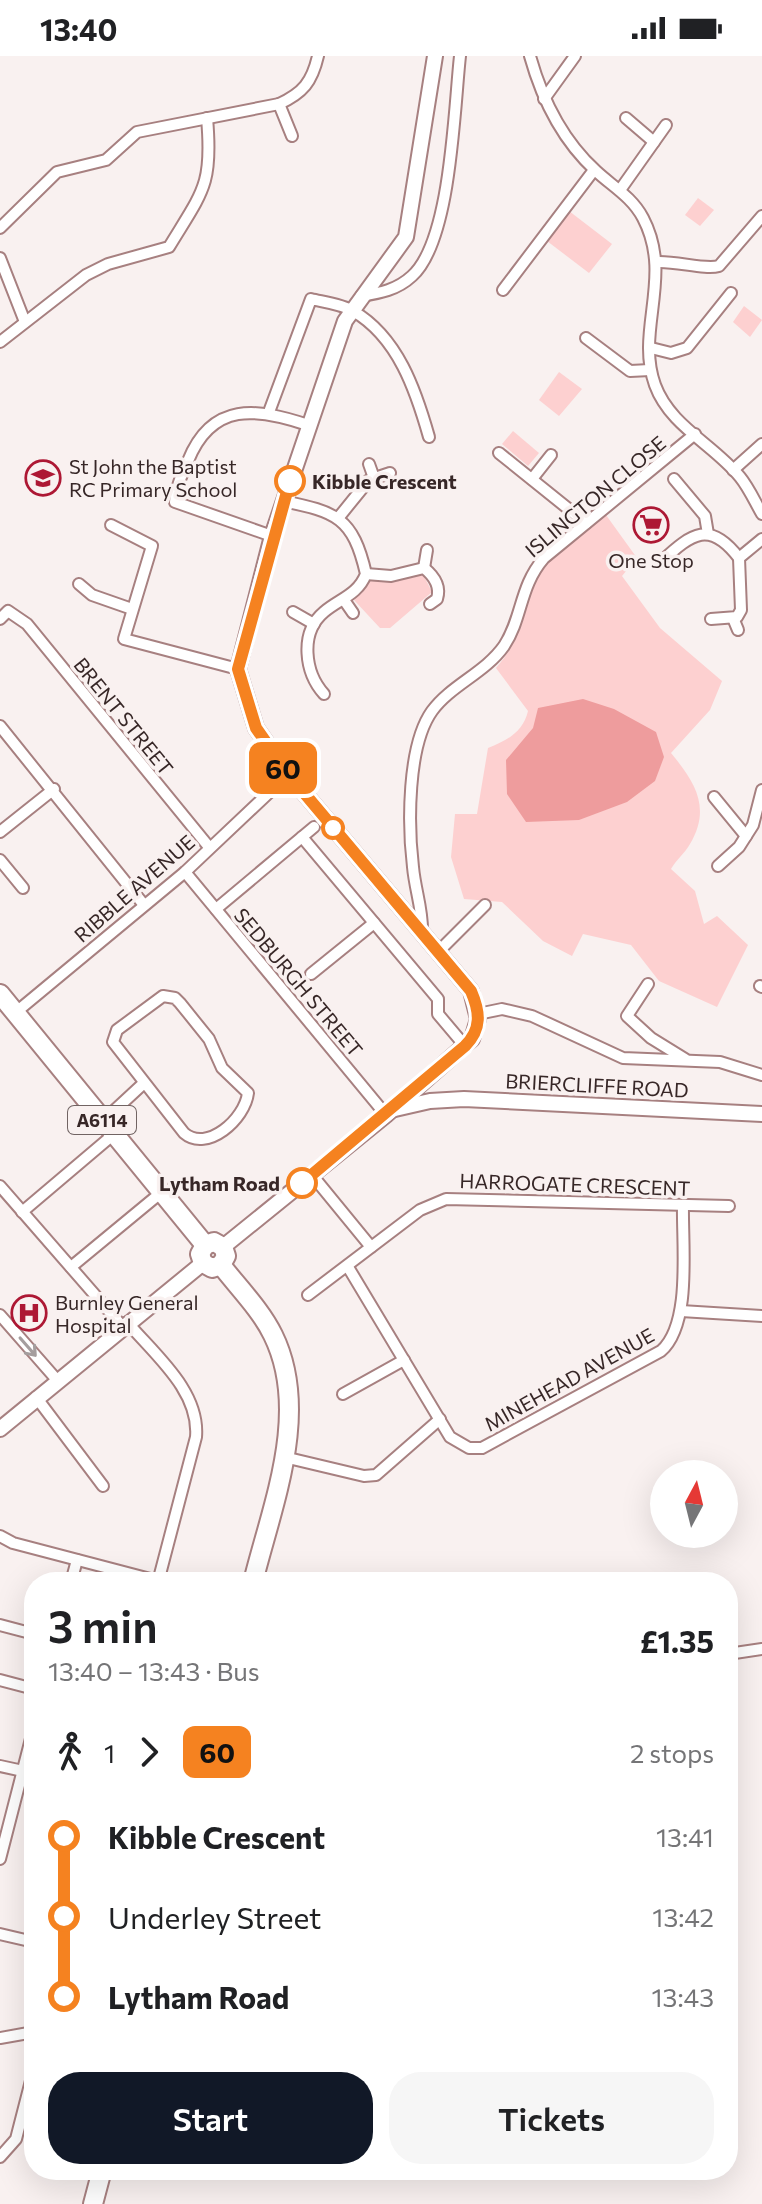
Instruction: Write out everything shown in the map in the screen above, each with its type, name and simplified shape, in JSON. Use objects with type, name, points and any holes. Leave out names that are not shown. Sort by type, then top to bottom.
[{"type":"highway","name":"A6114","points":[[6,1005],[163,1191],[271,1332],[280,1351],[286,1372],[289,1419],[284,1457],[255,1572]]},
{"type":"highway","points":[[93,2204],[99,2180]]},
{"type":"street","points":[[0,228],[57,172],[106,160],[137,132],[279,104],[299,95],[309,84],[318,56]]},
{"type":"street","points":[[435,56],[406,237],[353,310],[328,367],[272,536],[238,669],[256,728],[280,764],[471,991],[478,1014],[502,1009],[532,1016],[623,1058],[720,1062],[760,1070]]},
{"type":"street","points":[[361,296],[388,292],[413,275],[429,250],[440,223],[460,56]]},
{"type":"street","points":[[530,56],[544,99],[560,127],[594,170],[620,190],[641,215],[657,262],[650,370],[670,414],[733,470],[762,514]]},
{"type":"street","points":[[544,99],[575,56]]},
{"type":"street","points":[[279,104],[292,136]]},
{"type":"street","points":[[0,342],[86,275],[108,264],[169,247],[208,182],[211,159],[207,118]]},
{"type":"street","points":[[626,118],[654,142]]},
{"type":"street","points":[[620,190],[666,125]]},
{"type":"street","points":[[503,290],[594,170]]},
{"type":"street","points":[[657,262],[681,260],[712,268],[719,266],[759,224]]},
{"type":"street","points":[[0,258],[25,322]]},
{"type":"street","points":[[651,348],[671,353],[687,348],[731,293]]},
{"type":"street","points":[[269,412],[311,299],[353,310],[386,341],[415,387],[429,437]]},
{"type":"street","points":[[586,338],[630,371],[650,370]]},
{"type":"street","points":[[272,536],[175,502],[190,454],[208,429],[223,418],[243,412],[269,412],[308,425]]},
{"type":"street","name":"ISLINGTON CLOSE","points":[[422,933],[412,841],[414,770],[420,734],[434,708],[496,656],[511,635],[528,578],[544,558],[695,434]]},
{"type":"street","points":[[733,470],[762,444]]},
{"type":"street","points":[[499,453],[586,523]]},
{"type":"street","points":[[532,479],[551,455]]},
{"type":"street","points":[[369,464],[374,478]]},
{"type":"street","points":[[339,517],[374,478],[390,473]]},
{"type":"street","points":[[682,482],[705,516],[708,534]]},
{"type":"street","points":[[283,501],[322,509],[339,517],[349,530],[366,574]]},
{"type":"street","points":[[111,525],[152,546],[124,639],[238,669]]},
{"type":"street","points":[[662,561],[690,538],[708,534],[724,541],[739,558],[741,610],[733,618],[711,619]]},
{"type":"street","points":[[739,558],[762,539]]},
{"type":"street","points":[[424,568],[427,550]]},
{"type":"street","points":[[366,574],[391,576],[424,568]]},
{"type":"street","points":[[424,568],[436,581],[439,592],[437,599],[430,604]]},
{"type":"street","points":[[324,694],[309,685],[307,656],[314,624],[324,612],[344,600],[366,574]]},
{"type":"street","points":[[79,584],[92,595],[132,609]]},
{"type":"street","points":[[344,600],[353,613]]},
{"type":"street","points":[[293,612],[314,624]]},
{"type":"street","name":"BRENT STREET","points":[[4,615],[27,624],[209,847]]},
{"type":"street","points":[[733,618],[738,630]]},
{"type":"street","points":[[0,726],[54,789],[144,905]]},
{"type":"street","name":"RIBBLE AVENUE","points":[[6,1005],[185,872],[275,787]]},
{"type":"street","points":[[0,832],[54,789]]},
{"type":"street","points":[[718,866],[746,836],[759,811],[762,790]]},
{"type":"street","points":[[714,797],[746,836]]},
{"type":"street","points":[[216,909],[314,827]]},
{"type":"street","points":[[302,837],[438,999],[438,1014],[465,1046]]},
{"type":"street","points":[[0,860],[23,888]]},
{"type":"street","name":"SEDBURGH STREET","points":[[185,872],[388,1113]]},
{"type":"street","points":[[438,952],[485,905]]},
{"type":"street","points":[[311,974],[374,923]]},
{"type":"street","points":[[648,984],[627,1016],[651,1038],[687,1060]]},
{"type":"street","points":[[163,996],[170,996],[180,1003],[209,1039],[222,1068],[245,1087],[247,1102],[234,1124],[196,1140],[184,1133],[144,1083],[113,1042],[113,1034],[163,996]]},
{"type":"street","name":"BRIERCLIFFE ROAD","points":[[0,1429],[125,1324],[388,1113],[465,1046],[477,1030],[478,1014]]},
{"type":"street","points":[[425,1079],[430,1101]]},
{"type":"street","points":[[22,1212],[109,1127],[144,1083]]},
{"type":"street","name":"BRIERCLIFFE ROAD","points":[[388,1113],[430,1101],[464,1099],[762,1114]]},
{"type":"street","points":[[312,1175],[371,1247]]},
{"type":"street","points":[[0,1186],[183,1388],[196,1413],[196,1437],[160,1572]]},
{"type":"street","points":[[71,1267],[163,1191]]},
{"type":"street","name":"HARROGATE CRESCENT","points":[[308,1295],[432,1202],[461,1197],[729,1206]]},
{"type":"street","name":"MINEHEAD AVENUE","points":[[348,1267],[440,1419],[458,1443],[469,1448],[493,1444],[672,1342],[681,1311],[683,1205]]},
{"type":"street","points":[[681,1311],[762,1316]]},
{"type":"street","points":[[0,1315],[57,1380]]},
{"type":"street","points":[[343,1394],[404,1360]]},
{"type":"street","points":[[36,1397],[103,1486]]},
{"type":"street","points":[[284,1457],[364,1476],[376,1475],[440,1419]]},
{"type":"street","points":[[0,1536],[13,1543],[123,1572]]},
{"type":"street","points":[[74,1572],[77,1560]]},
{"type":"street","points":[[0,1625],[24,1631]]},
{"type":"street","points":[[738,1653],[762,1649]]},
{"type":"street","points":[[0,1680],[24,1686]]},
{"type":"street","points":[[0,1766],[23,1771]]},
{"type":"street","points":[[0,1859],[24,1767]]},
{"type":"street","points":[[0,1934],[24,1940]]},
{"type":"street","points":[[0,2038],[24,2034]]},
{"type":"street","points":[[0,2157],[16,2139],[24,2108]]},
{"type":"shaded area","points":[[698,198],[714,210],[700,226],[685,215]]},
{"type":"shaded area","points":[[569,211],[612,244],[589,273],[547,241]]},
{"type":"shaded area","points":[[744,306],[762,320],[750,337],[733,322]]},
{"type":"shaded area","points":[[559,372],[582,389],[559,416],[539,400]]},
{"type":"shaded area","points":[[513,431],[539,453],[528,466],[502,444]]},
{"type":"shaded area","points":[[606,515],[637,558],[622,576],[660,628],[722,681],[710,710],[671,753],[693,784],[700,806],[700,818],[688,847],[671,869],[695,891],[704,924],[717,916],[748,945],[717,1007],[659,981],[631,945],[583,934],[572,956],[543,941],[502,902],[464,899],[451,857],[455,814],[477,814],[488,748],[514,734],[528,711],[496,668],[514,642],[531,592],[544,568]]},
{"type":"shaded area","points":[[423,574],[432,592],[390,628],[380,628],[354,600],[369,580],[394,582]]},
{"type":"shaded area","points":[[583,699],[614,709],[656,732],[664,757],[655,781],[627,802],[579,820],[526,822],[507,794],[506,760],[533,728],[538,708]]},
{"type":"bus line","name":"60","points":[[290,481],[272,536],[238,669],[256,728],[289,775],[471,991],[477,1005],[478,1019],[477,1030],[465,1046],[302,1183]]},
{"type":"place","name":"St John the Baptist RC Primary School","points":[[43,478]]},
{"type":"place","name":"Kibble Crescent","points":[[290,481]]},
{"type":"place","name":"One Stop","points":[[651,525]]},
{"type":"place","name":"Lytham Road","points":[[302,1183]]},
{"type":"place","name":"Burnley General Hospital","points":[[29,1313]]}]
